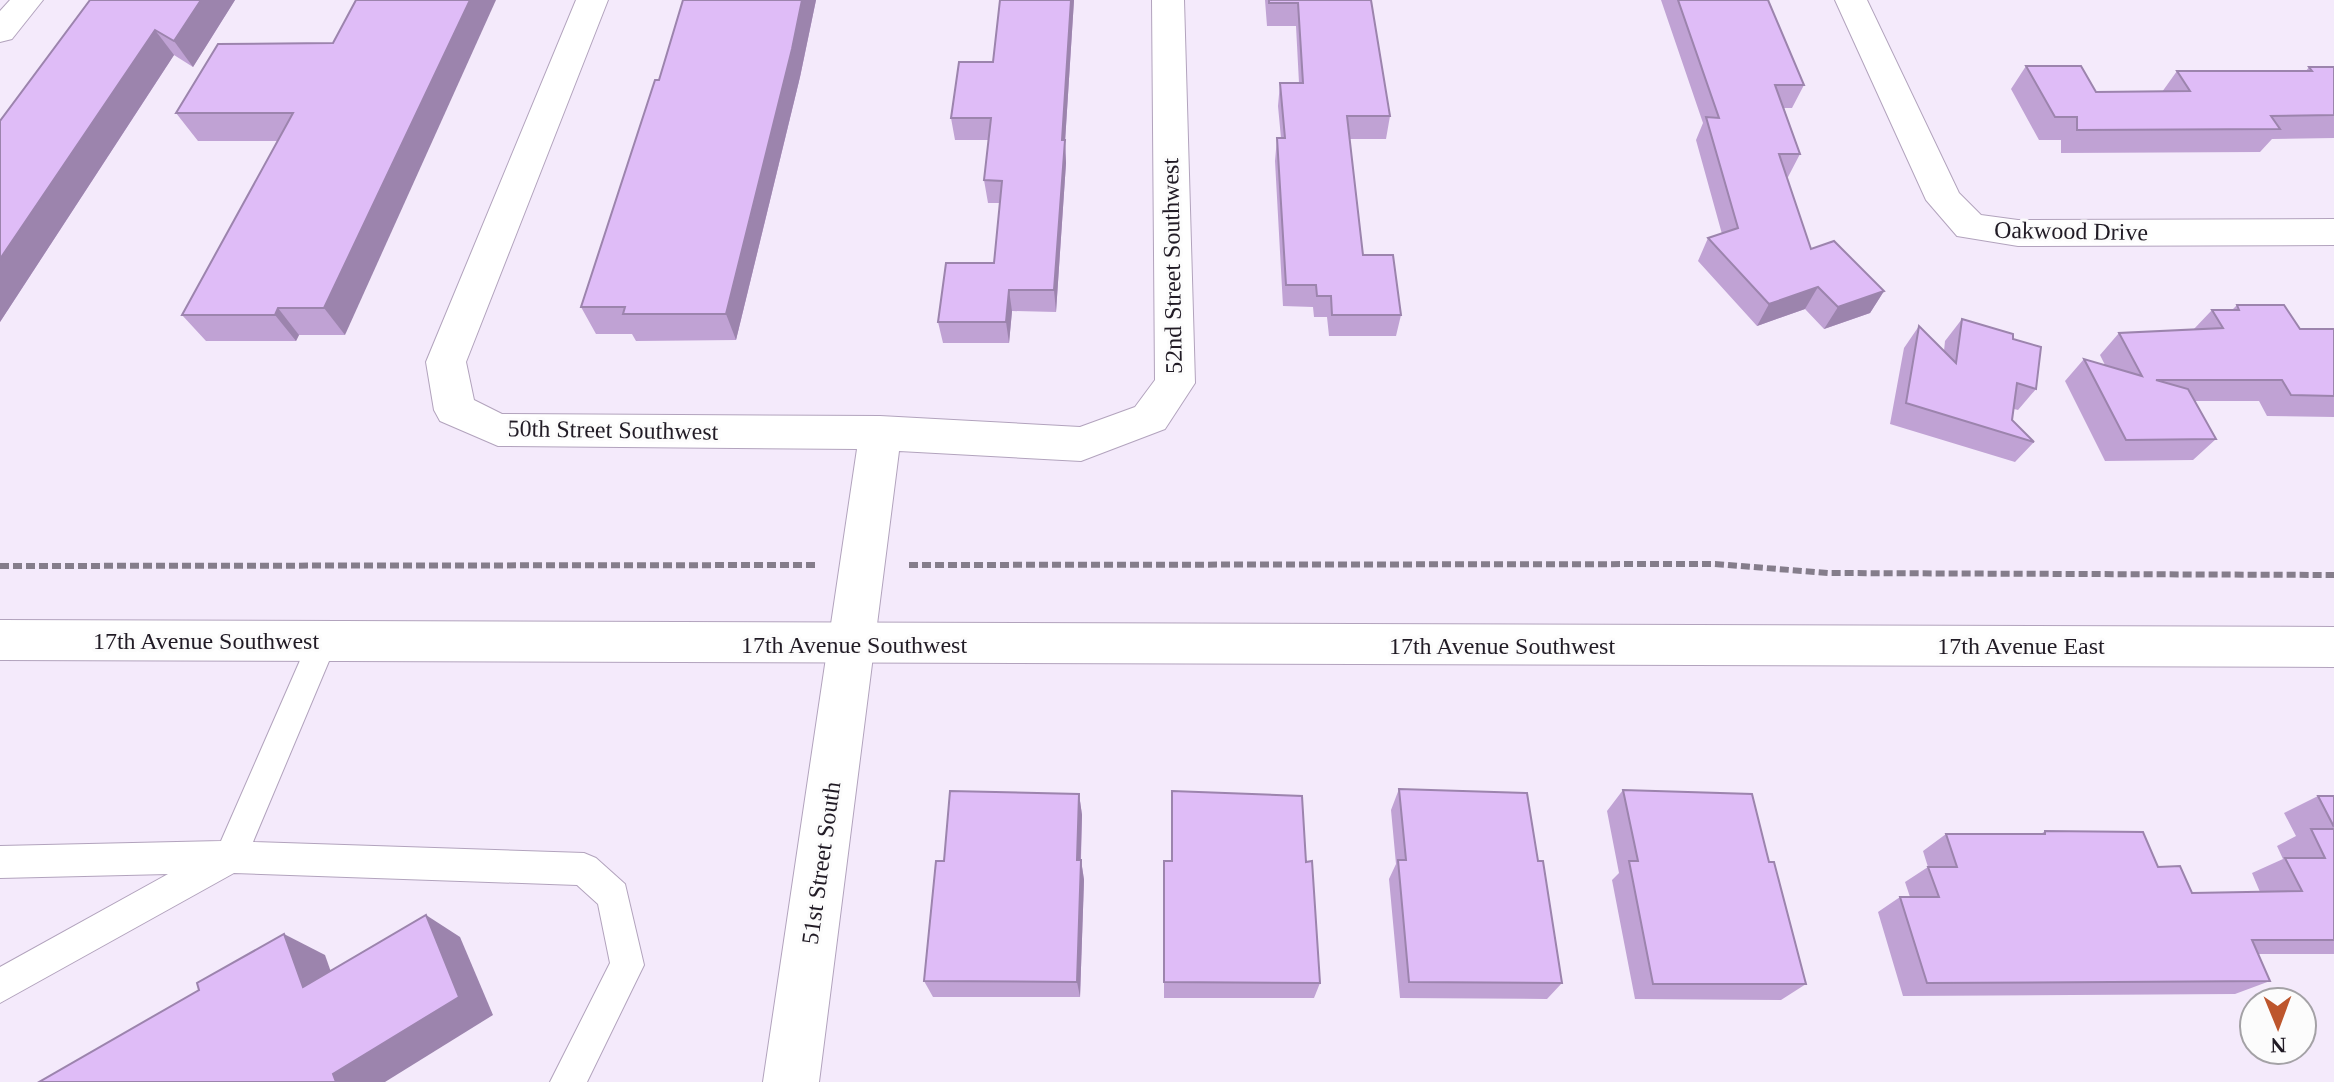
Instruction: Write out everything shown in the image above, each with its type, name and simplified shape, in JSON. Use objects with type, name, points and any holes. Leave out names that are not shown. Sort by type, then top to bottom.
[{"type":"street","points":[[0,32],[27,0]]},
{"type":"street","name":"50th Street Southwest","points":[[592,0],[446,362],[455,410],[498,430],[880,433]]},
{"type":"street","name":"52nd Street Southwest","points":[[880,433],[1081,444],[1150,418],[1175,383],[1168,0]]},
{"type":"street","name":"Oakwood Drive","points":[[1851,0],[1944,200],[1970,227],[2018,233],[2334,232]]},
{"type":"street","points":[[851,645],[880,433]]},
{"type":"street","name":"17th Avenue Southwest","points":[[0,640],[1708,646]]},
{"type":"street","name":"51st Street South","points":[[791,1082],[851,645]]},
{"type":"street","name":"17th Avenue East","points":[[1708,646],[2334,647]]},
{"type":"lane","points":[[0,986],[231,857],[322,642]]},
{"type":"lane","points":[[0,862],[231,857],[584,869],[613,895],[627,965],[568,1082]]},
{"type":"path","points":[[0,566],[1715,564],[1828,573],[2334,575]]},
{"type":"building","points":[[90,0],[201,0],[174,41],[155,30],[0,259],[0,121]]},
{"type":"building","points":[[356,0],[470,0],[324,308],[278,308],[275,315],[182,315],[293,113],[176,113],[218,44],[333,43]]},
{"type":"building","points":[[683,0],[802,0],[726,314],[623,314],[625,307],[581,307],[655,80],[659,80]]},
{"type":"building","points":[[1000,0],[1071,0],[1054,290],[1009,290],[1006,322],[938,322],[946,263],[994,263],[1002,181],[984,180],[991,118],[951,118],[959,62],[993,62]]},
{"type":"building","points":[[1269,0],[1371,0],[1390,116],[1347,116],[1363,255],[1393,255],[1401,315],[1332,315],[1331,296],[1317,296],[1316,285],[1286,285],[1277,138],[1285,138],[1280,83],[1303,83],[1298,3],[1269,3]]},
{"type":"building","points":[[1678,0],[1768,0],[1804,85],[1775,85],[1800,154],[1779,154],[1811,249],[1834,241],[1884,291],[1838,307],[1818,287],[1769,304],[1708,238],[1738,228],[1706,117],[1719,118]]},
{"type":"building","points":[[2026,66],[2081,66],[2096,92],[2190,91],[2177,71],[2312,71],[2309,67],[2334,67],[2334,115],[2271,116],[2280,129],[2077,130],[2077,117],[2055,117]]},
{"type":"building","points":[[2237,305],[2284,305],[2300,329],[2334,329],[2334,396],[2291,395],[2282,380],[2156,380],[2188,389],[2216,439],[2126,440],[2084,359],[2142,376],[2119,333],[2223,328],[2212,310],[2239,310]]},
{"type":"building","points":[[1962,319],[2013,334],[2013,339],[2041,347],[2036,389],[2017,383],[2012,420],[2034,442],[1906,403],[1919,326],[1956,363]]},
{"type":"building","points":[[1399,789],[1527,793],[1538,861],[1543,861],[1562,983],[1409,982],[1398,860],[1406,860]]},
{"type":"building","points":[[1623,790],[1752,794],[1769,862],[1774,862],[1806,984],[1653,984],[1629,861],[1638,861]]},
{"type":"building","points":[[950,791],[1079,794],[1077,860],[1081,860],[1077,982],[924,981],[936,861],[944,861]]},
{"type":"building","points":[[1172,791],[1302,796],[1306,862],[1312,861],[1320,983],[1164,982],[1164,861],[1172,861]]},
{"type":"building","points":[[2318,796],[2334,796],[2334,827]]},
{"type":"building","points":[[2311,829],[2334,829],[2334,940],[2252,940],[2270,981],[1927,983],[1900,897],[1939,897],[1928,867],[1957,867],[1946,834],[2045,834],[2045,831],[2143,832],[2158,867],[2180,866],[2192,893],[2302,891],[2285,858],[2325,858]]},
{"type":"building","points":[[426,915],[459,997],[333,1074],[336,1082],[39,1082],[199,990],[197,983],[284,934],[303,987]]}]
